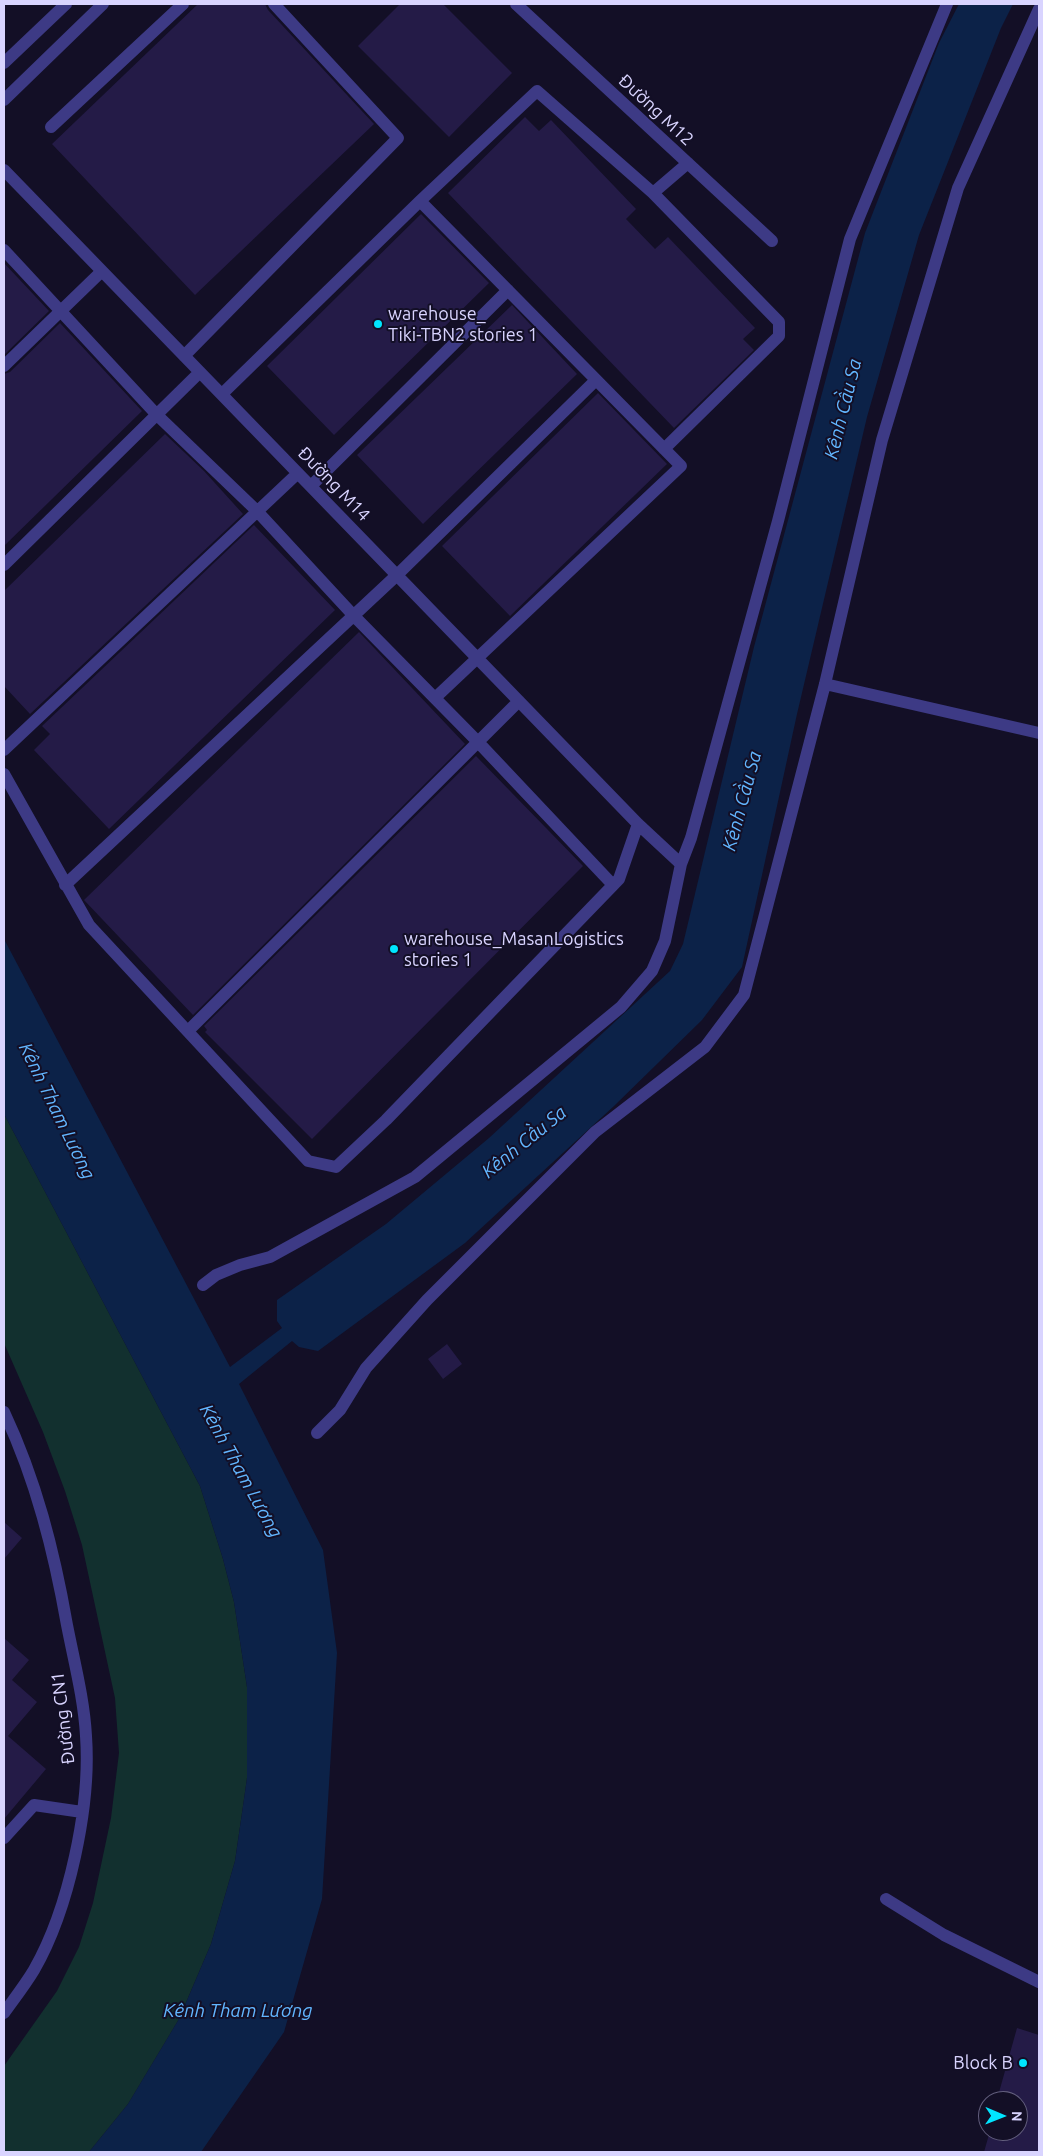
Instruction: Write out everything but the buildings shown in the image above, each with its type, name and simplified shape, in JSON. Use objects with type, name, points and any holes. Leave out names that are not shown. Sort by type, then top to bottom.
[{"type":"street","points":[[4,63],[66,4]]},
{"type":"street","points":[[4,100],[104,4]]},
{"type":"street","points":[[51,127],[183,4]]},
{"type":"street","points":[[184,356],[398,138],[274,4]]},
{"type":"street","name":"Đường M12","points":[[516,4],[772,241]]},
{"type":"street","points":[[203,1285],[216,1275],[240,1265],[270,1257],[416,1177],[621,1007],[652,971],[665,941],[681,864],[691,838],[778,521],[850,239],[947,4]]},
{"type":"street","points":[[317,1433],[340,1410],[366,1368],[427,1300],[595,1132],[705,1047],[744,995],[825,684],[882,440],[958,188],[1039,9]]},
{"type":"street","points":[[222,394],[537,91],[653,193],[779,322],[779,336],[664,449]]},
{"type":"street","points":[[653,193],[688,163]]},
{"type":"street","name":"Đường M14","points":[[4,170],[638,824],[681,864]]},
{"type":"street","points":[[420,202],[681,466],[435,698]]},
{"type":"street","points":[[4,250],[157,415],[257,511],[354,616],[478,742],[613,885]]},
{"type":"street","points":[[4,366],[102,271]]},
{"type":"street","points":[[311,486],[508,290]]},
{"type":"street","points":[[4,565],[200,372]]},
{"type":"street","points":[[65,884],[354,616],[596,380]]},
{"type":"street","points":[[4,750],[298,473]]},
{"type":"street","points":[[825,684],[1039,733]]},
{"type":"street","points":[[188,1030],[519,701]]},
{"type":"street","points":[[4,774],[89,925],[308,1162],[336,1167],[386,1120],[619,879],[638,824]]},
{"type":"street","name":"Đường CN1","points":[[4,1412],[41,1507],[57,1571],[86,1736],[86,1773],[82,1812],[69,1880],[47,1942],[35,1968],[4,2013]]},
{"type":"street","points":[[4,1838],[34,1804],[82,1812]]},
{"type":"street","points":[[886,1899],[944,1936],[1039,1982]]},
{"type":"green space","points":[[4,1114],[200,1486],[223,1559],[234,1602],[247,1687],[247,1778],[235,1861],[211,1944],[179,2019],[128,2104],[89,2152],[4,2152],[4,2066],[57,1991],[79,1947],[93,1903],[111,1818],[119,1753],[115,1698],[82,1545],[65,1491],[43,1432],[4,1343]]},
{"type":"water","points":[[959,4],[1013,4],[1001,28],[919,235],[867,417],[797,714],[742,967],[702,1020],[614,1106],[465,1243],[318,1351],[299,1347],[292,1341],[239,1384],[323,1550],[337,1653],[322,1899],[284,2032],[201,2152],[89,2152],[128,2104],[179,2019],[211,1944],[235,1861],[247,1778],[247,1687],[234,1602],[223,1559],[200,1486],[4,1114],[4,939],[230,1367],[282,1328],[277,1321],[277,1300],[386,1224],[489,1138],[670,971],[683,944],[754,647],[865,233],[939,43]]},
{"type":"place","name":"warehouse_ Tiki-TBN2 stories 1","points":[[378,324]]},
{"type":"place","name":"warehouse_MasanLogistics stories 1","points":[[394,949]]},
{"type":"place","name":"Block B","points":[[1023,2063]]},
{"type":"water label","name":"Kênh Cầu Sa","points":[[843,409]]},
{"type":"water label","name":"Kênh Cầu Sa","points":[[742,801]]},
{"type":"water label","name":"Kênh Tham Lương","points":[[57,1111]]},
{"type":"water label","name":"Kênh Cầu Sa","points":[[524,1142]]},
{"type":"water label","name":"Kênh Tham Lương","points":[[241,1471]]},
{"type":"water label","name":"Kênh Tham Lương","points":[[238,2011]]}]
